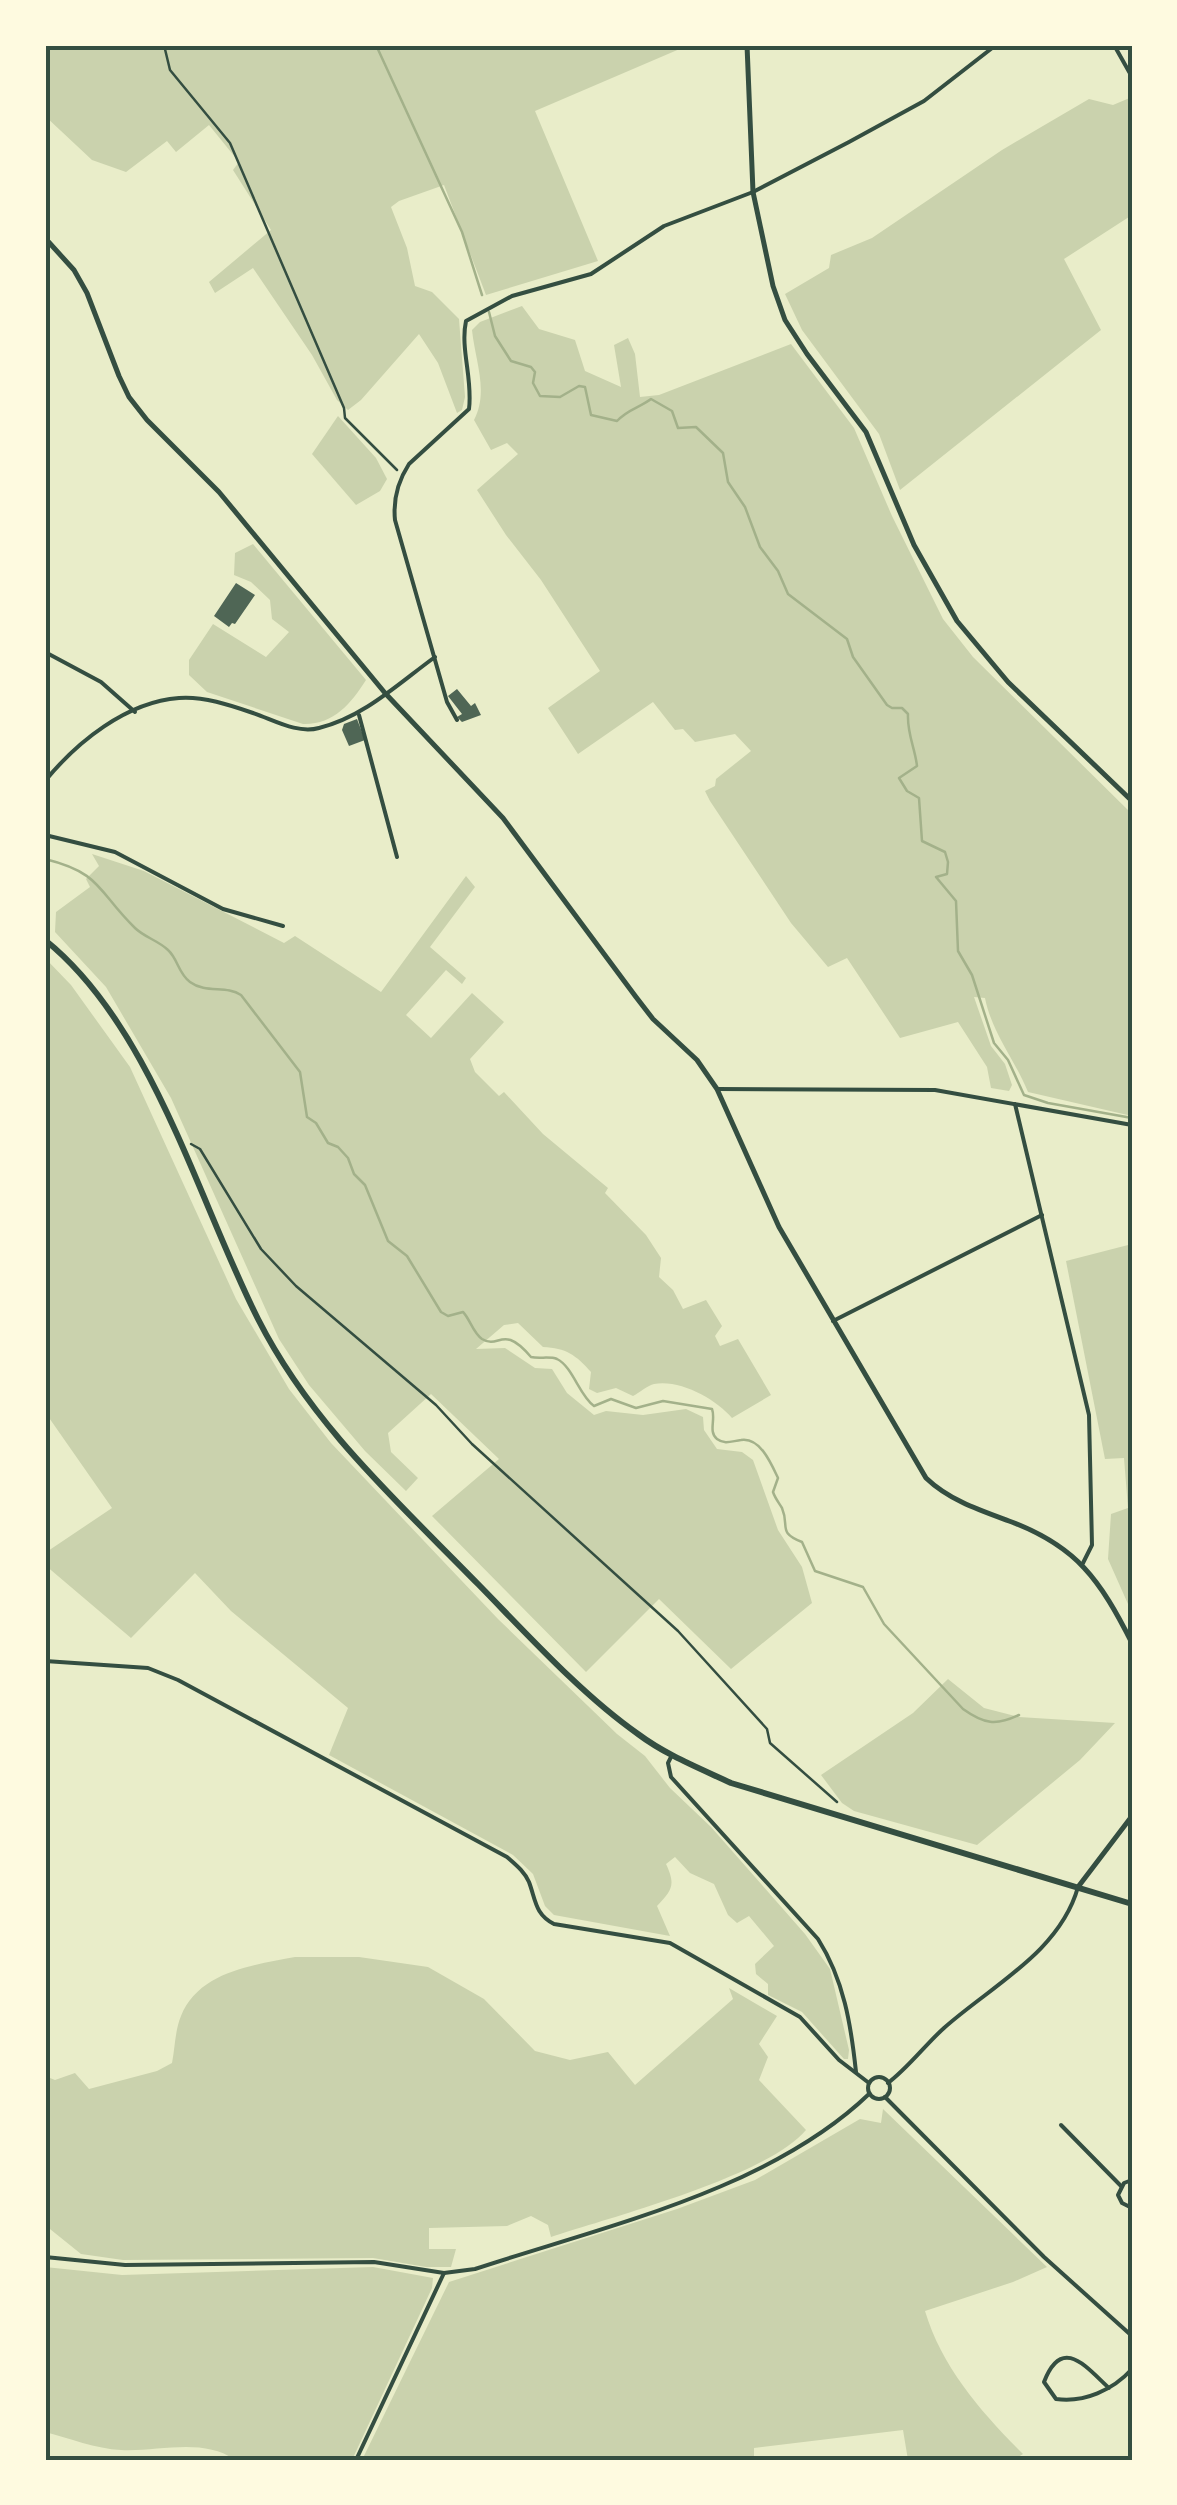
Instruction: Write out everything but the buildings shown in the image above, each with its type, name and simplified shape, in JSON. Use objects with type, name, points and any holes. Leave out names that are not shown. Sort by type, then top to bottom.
[{"type":"main road","points":[[45,940],[72,965],[115,1020],[142,1065],[256,1315],[278,1357],[319,1418],[500,1606],[611,1714],[672,1755],[731,1783],[1132,1904]]},
{"type":"street","points":[[747,45],[753,192],[773,286],[785,320],[866,432],[914,544],[942,598],[978,648],[1132,801]]},
{"type":"street","points":[[456,720],[447,702],[394,520],[394,507],[408,464],[468,409],[468,362],[463,334],[466,321],[512,296],[591,274],[664,226],[753,192],[924,101],[996,45]]},
{"type":"street","points":[[1114,45],[1132,78]]},
{"type":"street","points":[[45,238],[74,270],[87,292],[129,396],[147,420],[219,492],[385,693],[503,818],[636,998],[697,1060],[716,1088],[779,1227],[926,1478],[943,1493],[1053,1541],[1083,1563],[1106,1594],[1132,1644]]},
{"type":"street","points":[[45,652],[101,682],[135,712]]},
{"type":"street","points":[[45,781],[106,725],[165,700],[199,698],[304,730],[317,729],[359,715],[436,657]]},
{"type":"street","points":[[359,715],[397,857]]},
{"type":"street","points":[[45,835],[116,852],[223,909],[284,926]]},
{"type":"street","points":[[716,1088],[935,1090],[1132,1126]]},
{"type":"street","points":[[1015,1104],[1089,1415],[1092,1545],[1083,1563]]},
{"type":"street","points":[[833,1321],[1042,1215]]},
{"type":"street","points":[[45,1662],[148,1668],[178,1680],[507,1857],[527,1877],[534,1902],[545,1919],[554,1924],[670,1944],[800,2017],[838,2060],[869,2084],[869,2094]]},
{"type":"street","points":[[672,1755],[668,1763],[672,1777],[818,1939],[835,1966],[851,2025],[856,2072]]},
{"type":"street","points":[[885,2097],[888,2083],[961,2013],[1044,1945],[1078,1887],[1132,1816]]},
{"type":"street","points":[[869,2084],[876,2078],[888,2083]]},
{"type":"street","points":[[869,2094],[876,2099],[885,2097]]},
{"type":"street","points":[[45,2257],[125,2266],[374,2262],[444,2273],[475,2269],[661,2208],[763,2168],[809,2142],[869,2094]]},
{"type":"street","points":[[885,2097],[1038,2251],[1132,2336]]},
{"type":"street","points":[[1061,2125],[1120,2186],[1119,2199],[1132,2208]]},
{"type":"street","points":[[1120,2186],[1132,2180]]},
{"type":"street","points":[[356,2460],[444,2273]]},
{"type":"street","points":[[1109,2388],[1071,2356],[1062,2357],[1049,2368],[1044,2382],[1056,2400],[1072,2401],[1109,2388],[1117,2385],[1132,2369]]},
{"type":"path","points":[[164,45],[170,70],[230,144],[345,418],[402,474]]},
{"type":"path","points":[[176,1137],[200,1149],[261,1249],[296,1286],[436,1405],[472,1444],[678,1631],[767,1729],[770,1743],[837,1802]]},
{"type":"green space","points":[[45,45],[689,45],[535,111],[598,261],[486,295],[444,185],[391,207],[407,248],[415,286],[432,292],[459,319],[465,397],[462,410],[457,413],[438,363],[419,334],[348,410],[337,400],[312,355],[253,268],[215,293],[209,282],[271,230],[233,170],[239,162],[209,125],[176,152],[167,141],[126,172],[92,160],[45,116]]},
{"type":"green space","points":[[1132,97],[1132,215],[1064,259],[1101,330],[900,490],[879,434],[802,330],[785,294],[829,268],[831,255],[872,238],[1002,150],[1089,99],[1113,105]]},
{"type":"green space","points":[[522,306],[539,329],[575,340],[585,371],[621,387],[614,345],[628,338],[635,354],[640,397],[659,395],[791,344],[854,428],[943,619],[973,657],[1132,814],[1132,1116],[1028,1092],[993,1023],[985,998],[974,997],[991,1046],[1005,1064],[1012,1085],[1009,1091],[991,1088],[987,1067],[958,1022],[900,1038],[847,958],[828,967],[791,923],[710,801],[705,791],[751,751],[735,734],[695,742],[683,729],[675,730],[653,702],[578,754],[548,708],[600,671],[477,490],[518,454],[507,443],[491,450],[474,420],[481,387],[472,330],[480,322]]},
{"type":"green space","points":[[338,416],[376,458],[387,479],[380,491],[356,505],[312,454]]},
{"type":"green space","points":[[253,544],[366,680],[347,705],[323,721],[303,724],[207,692],[189,675],[189,660],[213,624],[266,657],[289,632],[272,619],[270,600],[251,582],[234,575],[235,553]]},
{"type":"green space","points":[[92,854],[144,871],[284,943],[295,936],[381,992],[466,876],[475,887],[430,947],[466,978],[462,984],[446,970],[406,1015],[431,1038],[472,993],[504,1022],[470,1059],[475,1072],[499,1096],[504,1092],[543,1134],[608,1188],[605,1193],[646,1235],[661,1258],[659,1277],[673,1290],[683,1309],[706,1300],[722,1326],[715,1336],[720,1346],[738,1339],[771,1395],[732,1418],[707,1398],[675,1385],[654,1384],[633,1396],[616,1388],[597,1393],[589,1389],[591,1372],[580,1361],[564,1351],[543,1347],[518,1323],[504,1325],[476,1349],[505,1348],[535,1368],[552,1369],[567,1393],[594,1415],[606,1411],[643,1415],[686,1409],[703,1417],[704,1430],[717,1449],[742,1452],[753,1460],[778,1530],[802,1567],[812,1603],[731,1669],[659,1599],[586,1672],[432,1516],[499,1459],[431,1394],[388,1433],[391,1452],[418,1478],[406,1491],[365,1451],[309,1385],[279,1339],[171,1098],[106,987],[55,932],[56,912],[90,887],[86,879],[99,866]]},
{"type":"green space","points":[[45,958],[71,985],[130,1067],[236,1299],[289,1389],[331,1443],[498,1619],[645,1756],[805,1934],[830,1969],[848,2059],[802,2012],[768,1995],[768,1984],[756,1974],[755,1964],[774,1946],[749,1916],[737,1923],[728,1915],[714,1884],[690,1873],[675,1857],[666,1864],[671,1887],[657,1906],[670,1936],[554,1915],[545,1906],[533,1874],[513,1855],[329,1755],[348,1708],[231,1611],[195,1573],[131,1638],[45,1565],[45,1553],[112,1508],[45,1412]]},
{"type":"green space","points":[[1132,1244],[1132,1613],[1108,1559],[1111,1514],[1128,1508],[1124,1458],[1105,1459],[1066,1261]]},
{"type":"green space","points":[[948,1679],[984,1708],[1019,1717],[1115,1723],[1080,1760],[977,1845],[854,1811],[842,1803],[821,1775],[913,1713]]},
{"type":"green space","points":[[295,1957],[359,1957],[428,1967],[484,1999],[535,2051],[570,2060],[608,2052],[635,2085],[733,1999],[729,1988],[777,2016],[759,2044],[768,2057],[759,2080],[806,2130],[787,2147],[725,2179],[551,2237],[548,2225],[531,2216],[507,2226],[429,2228],[429,2249],[456,2249],[451,2267],[373,2258],[123,2260],[81,2254],[45,2225],[45,2076],[55,2080],[75,2073],[89,2089],[157,2071],[172,2063],[181,2016],[201,1989],[229,1973]]},
{"type":"green space","points":[[883,2109],[1047,2267],[925,2311],[942,2352],[965,2388],[1023,2454],[1013,2460],[908,2460],[903,2430],[754,2448],[754,2460],[362,2460],[449,2282],[755,2180],[860,2119],[881,2123]]},
{"type":"green space","points":[[45,2267],[122,2275],[373,2267],[433,2278],[432,2288],[352,2460],[235,2460],[209,2449],[112,2449],[45,2432]]},
{"type":"waterway","points":[[376,45],[462,232],[482,295]]},
{"type":"waterway","points":[[489,312],[495,336],[511,361],[535,372],[533,383],[540,396],[560,397],[579,386],[585,387],[591,415],[617,421],[651,399],[672,411],[678,428],[696,427],[723,453],[728,482],[745,507],[760,547],[778,571],[788,594],[847,639],[853,657],[887,705],[902,708],[908,714],[917,766],[899,778],[907,791],[919,798],[922,841],[945,852],[947,874],[936,877],[956,901],[958,951],[972,975],[994,1043],[1008,1060],[1024,1095],[1132,1118]]},
{"type":"waterway","points":[[45,859],[89,877],[135,928],[168,950],[190,982],[241,995],[300,1072],[307,1117],[316,1123],[328,1143],[348,1158],[354,1174],[365,1185],[388,1241],[407,1256],[441,1312],[448,1316],[463,1312],[479,1336],[488,1342],[507,1339],[531,1357],[557,1359],[594,1406],[611,1399],[636,1408],[663,1401],[712,1409],[717,1439],[748,1440],[768,1459],[778,1478],[773,1492],[782,1508],[787,1532],[802,1542],[815,1571],[863,1587],[884,1624],[963,1709],[990,1722],[1019,1715]]}]
